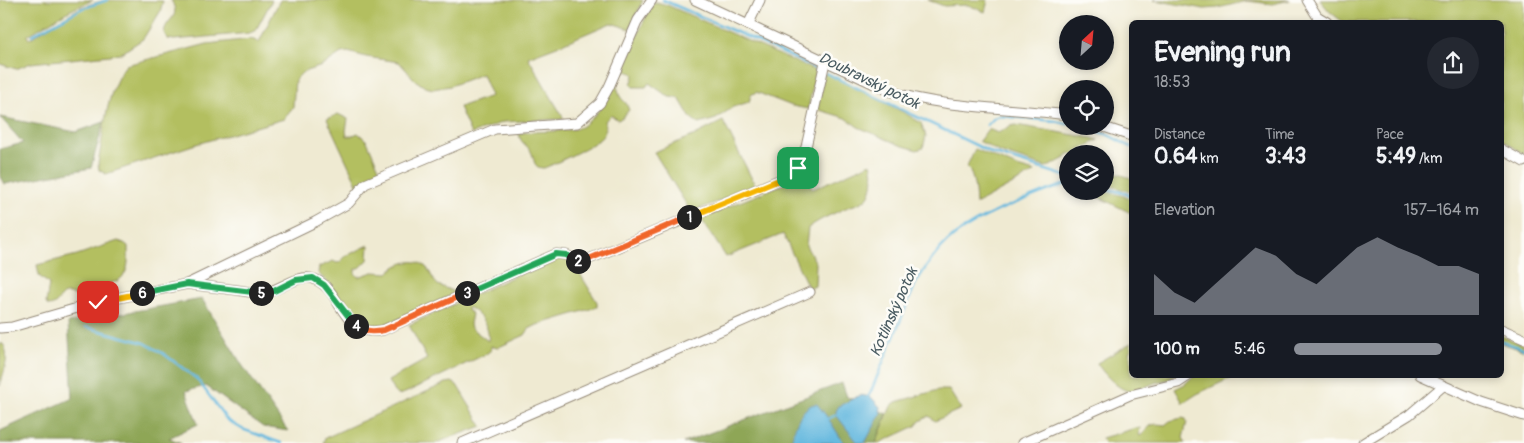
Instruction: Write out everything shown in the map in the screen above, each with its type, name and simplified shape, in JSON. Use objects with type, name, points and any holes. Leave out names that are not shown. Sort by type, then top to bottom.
[{"type":"street","points":[[0,328],[12,327],[98,302],[187,284],[348,204],[365,184],[495,129],[577,122],[600,103],[609,87],[638,20],[652,0]]},
{"type":"street","points":[[695,0],[825,62],[889,91],[910,98],[991,109],[1059,115]]},
{"type":"street","points":[[748,26],[760,0]]},
{"type":"street","points":[[1307,0],[1317,16],[1324,20]]},
{"type":"street","points":[[187,284],[260,293],[274,291],[296,280],[313,278],[324,285],[353,324],[363,330],[373,332],[384,330],[556,254],[566,255],[582,262],[791,175],[798,168],[806,148],[825,62]]},
{"type":"street","points":[[1114,130],[1129,135]]},
{"type":"street","points":[[1504,151],[1524,162]]},
{"type":"street","points":[[462,443],[810,292]]},
{"type":"street","points":[[1504,330],[1524,339]]},
{"type":"street","points":[[1022,443],[1130,395],[1178,383],[1186,378]]},
{"type":"street","points":[[1426,378],[1481,402],[1524,416]]},
{"type":"street","points":[[1363,443],[1409,414],[1443,386]]},
{"type":"green space","points":[[0,0],[93,0],[43,26],[27,36],[29,39],[81,7],[105,0],[163,1],[160,12],[143,39],[120,54],[31,63],[16,69],[0,64]]},
{"type":"green space","points":[[171,0],[272,0],[256,30],[250,33],[174,40],[168,39],[164,33],[175,11]]},
{"type":"green space","points":[[280,0],[643,0],[630,29],[611,23],[528,57],[564,119],[503,122],[471,134],[459,107],[491,96],[482,74],[450,86],[433,89],[425,87],[415,80],[399,62],[348,52],[341,53],[322,66],[303,72],[295,80],[293,107],[284,119],[193,145],[106,174],[99,170],[98,163],[110,99],[119,75],[126,65],[207,44],[251,39],[259,42]]},
{"type":"green space","points":[[928,0],[988,0],[985,12],[968,5],[944,6]]},
{"type":"green space","points":[[1154,0],[1290,0],[1272,4],[1247,1],[1218,8],[1204,9]]},
{"type":"green space","points":[[1320,0],[1524,0],[1524,154],[1504,141],[1504,20],[1340,20],[1330,12]]},
{"type":"green space","points":[[656,2],[667,5],[816,71],[808,109],[792,106],[756,92],[751,95],[749,102],[733,107],[716,119],[699,124],[690,117],[679,98],[669,97],[649,83],[646,87],[633,87],[631,85],[634,75],[625,71],[620,72],[652,4]]},
{"type":"green space","points":[[828,73],[921,123],[926,136],[923,148],[917,150],[900,145],[858,127],[846,118],[816,109],[824,74]]},
{"type":"green space","points":[[615,82],[621,98],[629,110],[623,117],[618,120],[611,115],[605,121],[603,136],[585,149],[544,168],[537,166],[532,153],[522,141],[519,133],[569,130],[582,126],[599,110]]},
{"type":"green space","points":[[338,114],[348,119],[347,136],[358,133],[367,141],[381,173],[358,186],[327,119]]},
{"type":"green space","points":[[0,117],[76,132],[104,122],[91,168],[5,184],[0,175],[0,149],[23,143]]},
{"type":"green space","points":[[723,121],[756,187],[691,212],[654,152]]},
{"type":"green space","points":[[1016,125],[1059,132],[1059,135],[1074,135],[1098,140],[1089,145],[1059,145],[1059,161],[1045,167],[999,152],[979,141],[988,129],[998,133],[1010,126]]},
{"type":"green space","points":[[975,149],[1017,167],[1035,172],[976,204],[973,180],[967,166]]},
{"type":"green space","points":[[871,163],[873,183],[868,197],[860,203],[818,221],[808,228],[806,246],[816,263],[815,286],[809,289],[783,234],[726,257],[702,220],[705,216],[799,178],[804,177],[813,189]]},
{"type":"green space","points":[[1114,173],[1129,177],[1129,191],[1114,187]]},
{"type":"green space","points":[[1114,193],[1129,197],[1129,212],[1104,200],[1114,200]]},
{"type":"green space","points":[[118,241],[128,246],[128,265],[122,277],[110,283],[88,287],[78,295],[65,294],[52,306],[48,306],[46,303],[49,284],[39,276],[37,265],[77,255]]},
{"type":"green space","points":[[369,245],[368,260],[355,270],[358,277],[373,272],[388,273],[401,264],[418,262],[427,268],[438,285],[457,293],[383,326],[363,327],[352,317],[331,286],[318,273],[319,267],[333,261],[340,262],[346,256]]},
{"type":"green space","points":[[559,257],[573,262],[597,302],[597,307],[537,325],[529,329],[525,335],[497,348],[491,346],[491,350],[486,354],[405,393],[398,395],[394,392],[388,381],[427,359],[409,325]],"holes":[[[467,307],[486,326],[488,341],[471,328],[472,314],[467,310]]]},
{"type":"green space","points":[[202,299],[242,365],[288,431],[263,427],[206,386],[186,391],[198,424],[169,438],[182,443],[0,443],[0,431],[73,398],[68,323]]},
{"type":"green space","points":[[1504,337],[1523,344],[1524,350],[1504,344]]},
{"type":"green space","points":[[0,344],[3,344],[5,349],[6,359],[0,386]]},
{"type":"green space","points":[[1129,344],[1129,378],[1171,378],[1130,391],[1116,385],[1097,363]]},
{"type":"green space","points":[[1191,378],[1231,378],[1183,403],[1175,389],[1185,384]]},
{"type":"green space","points":[[452,382],[457,385],[482,426],[436,443],[323,443],[325,438],[446,383]]},
{"type":"green space","points":[[842,383],[847,397],[887,414],[876,443],[683,443]]},
{"type":"green space","points":[[938,390],[949,390],[961,409],[935,421],[929,416],[920,421],[916,426],[876,443],[891,406],[896,402]]},
{"type":"green space","points":[[1186,419],[1187,422],[1183,438],[1186,443],[1104,443],[1102,438],[1136,428],[1140,428],[1140,436],[1152,425],[1165,425],[1170,421]]},
{"type":"water","points":[[860,395],[871,397],[880,407],[881,413],[865,443],[858,443],[836,415],[839,406]]},
{"type":"water","points":[[817,404],[828,418],[844,443],[791,443],[801,415],[804,410]]},
{"type":"waterway","name":"Doubravský potok","points":[[32,35],[83,8],[108,0]]},
{"type":"waterway","name":"Doubravský potok","points":[[663,0],[821,71]]},
{"type":"waterway","name":"Doubravský potok","points":[[826,73],[992,153],[1059,174]]},
{"type":"waterway","points":[[987,125],[994,118],[1000,116],[1059,122]]},
{"type":"waterway","points":[[1108,135],[1129,146]]},
{"type":"waterway","name":"Kotlinský potok","points":[[867,398],[916,283],[938,251],[955,235],[981,219],[1059,187]]},
{"type":"waterway","name":"Doubravský potok","points":[[1114,190],[1129,194]]},
{"type":"waterway","points":[[86,327],[145,343],[164,354],[197,379],[227,420],[242,429],[281,443]]},
{"type":"waterway","name":"Doubravský potok","points":[[1504,342],[1524,349]]},
{"type":"waterway","name":"Kotlinský potok","points":[[828,419],[838,414]]},
{"type":"route","points":[[98,302],[187,284],[260,293],[274,291],[303,278],[313,278],[324,285],[353,324],[363,330],[373,332],[384,330],[556,254],[566,255],[582,262],[791,175],[798,168]]}]
